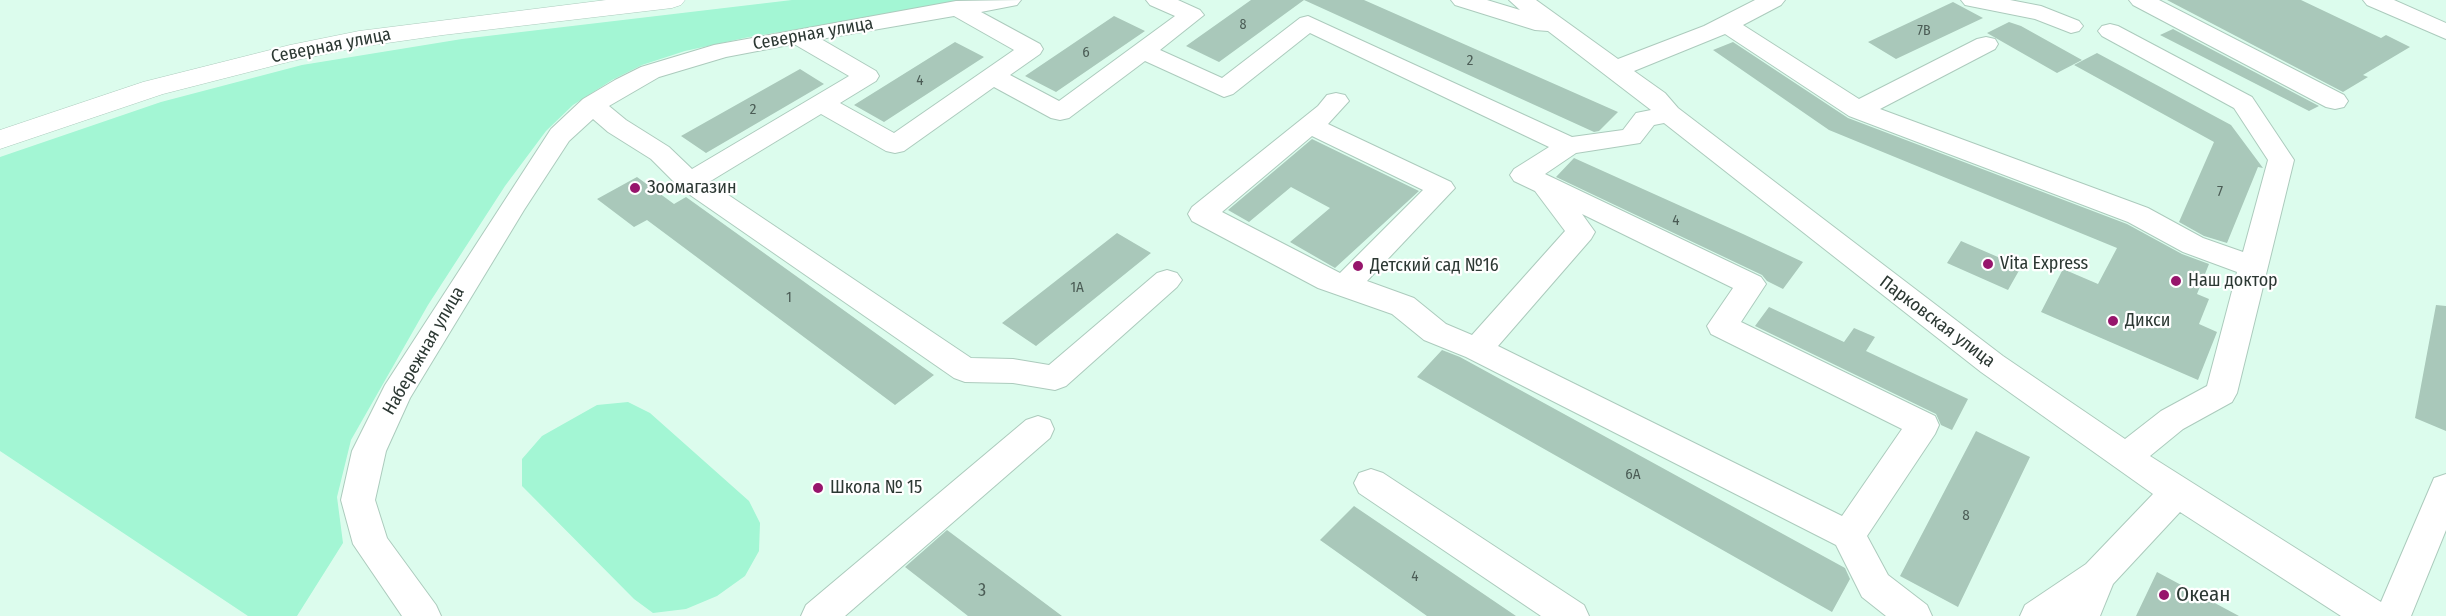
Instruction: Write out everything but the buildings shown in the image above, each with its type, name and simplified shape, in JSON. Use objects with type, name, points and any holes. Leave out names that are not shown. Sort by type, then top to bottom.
[{"type":"main road","name":"Северная улица","points":[[0,140],[153,88],[290,53],[359,39],[444,27],[672,0]]},
{"type":"street","name":"Северная улица","points":[[592,105],[650,72],[723,50],[1009,0]]},
{"type":"street","points":[[992,76],[1060,112],[1192,15],[1158,0]]},
{"type":"street","points":[[1463,0],[1564,31]]},
{"type":"street","name":"Парковская улица","points":[[1521,0],[1656,99],[1669,114],[1983,357],[2178,493],[2372,616]]},
{"type":"street","points":[[1616,69],[1712,30],[1732,12],[1773,0]]},
{"type":"street","points":[[1974,0],[2041,13],[2071,26]]},
{"type":"street","points":[[2141,0],[2335,101]]},
{"type":"street","points":[[2375,0],[2446,32]]},
{"type":"street","points":[[822,104],[895,145],[1031,49],[956,8]]},
{"type":"street","points":[[1732,12],[1858,110],[2138,215],[2193,245],[2253,267]]},
{"type":"street","points":[[1143,51],[1224,89],[1308,23],[1569,146]]},
{"type":"street","points":[[2110,32],[2243,103],[2281,160],[2221,393],[2172,420],[2126,457]]},
{"type":"street","points":[[690,182],[867,76],[798,36]]},
{"type":"street","points":[[1858,110],[1986,44]]},
{"type":"street","points":[[1336,101],[1327,112],[1202,214],[1328,281],[1346,285],[1403,306],[1435,332],[1477,349],[1848,535],[1875,586],[1914,616]]},
{"type":"street","points":[[592,105],[617,126],[660,153],[690,182],[965,370],[1013,371],[1055,378],[1167,280]]},
{"type":"street","name":"Набережная улица","points":[[423,616],[371,544],[358,500],[369,451],[396,394],[513,206],[560,135],[592,105]]},
{"type":"street","points":[[1669,114],[1645,119],[1631,137],[1569,146],[1524,175],[1751,284],[1722,326],[1923,425],[1848,535]]},
{"type":"street","points":[[1310,125],[1441,188],[1346,285]]},
{"type":"street","points":[[1477,349],[1581,232],[1544,184]]},
{"type":"street","points":[[819,616],[1038,429]]},
{"type":"street","points":[[1371,483],[1571,616]]},
{"type":"street","points":[[2393,616],[2446,488]]},
{"type":"street","points":[[2038,616],[2099,575],[2160,508],[2178,493]]},
{"type":"street","points":[[2082,616],[2099,575]]},
{"type":"green space","points":[[792,0],[979,0],[749,37],[685,51],[642,65],[612,80],[573,105],[546,131],[505,186],[428,305],[351,440],[337,497],[343,543],[297,616],[248,616],[0,451],[0,157],[161,102],[302,65],[462,39]]},
{"type":"green space","points":[[628,402],[650,413],[749,501],[760,523],[759,551],[745,576],[717,596],[686,609],[653,613],[634,599],[522,486],[522,459],[542,436],[597,405]]},
{"type":"place","name":"Зоомагазин","points":[[635,188]]},
{"type":"place","name":"Vita Express","points":[[1988,264]]},
{"type":"place","name":"Детский сад №16","points":[[1358,266]]},
{"type":"place","name":"Наш доктор","points":[[2176,281]]},
{"type":"place","name":"Дикси","points":[[2113,321]]},
{"type":"place","name":"Школа № 15","points":[[818,488]]},
{"type":"place","name":"Океан","points":[[2164,595]]}]
